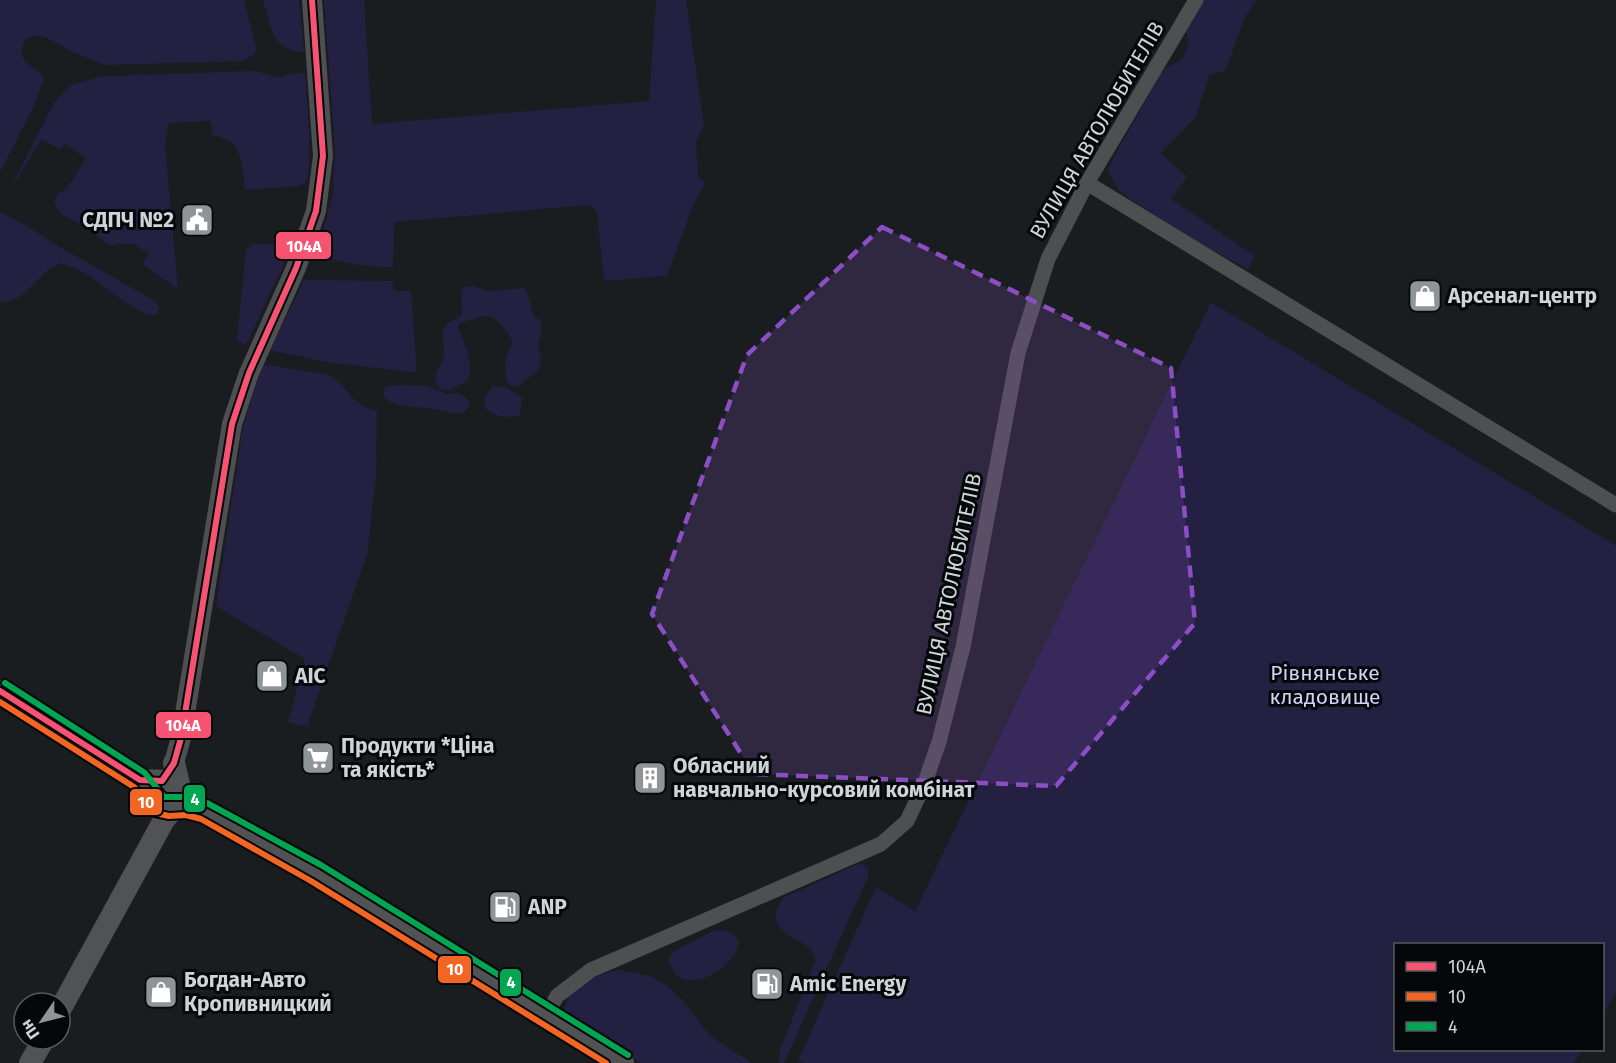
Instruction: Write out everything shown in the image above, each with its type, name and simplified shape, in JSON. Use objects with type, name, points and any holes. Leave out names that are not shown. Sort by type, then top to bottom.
[{"type":"main road","points":[[0,691],[164,791],[200,808],[316,873],[623,1063]]},
{"type":"main road","points":[[69,991],[164,791]]},
{"type":"street","points":[[164,791],[181,738],[232,424],[249,373],[296,268],[316,211],[323,156],[312,0]]},
{"type":"street","name":"ВУЛИЦЯ АВТОЛЮБИТЕЛІВ","points":[[546,1016],[557,996],[591,970],[881,844],[907,821],[924,785],[939,742],[963,647],[1018,353],[1048,259],[1087,183],[1196,0]]},
{"type":"street","points":[[1087,183],[1616,505]]},
{"type":"highlighted area","points":[[882,227],[1171,368],[1195,623],[1056,786],[754,774],[652,614],[747,355]]},
{"type":"green space","points":[[0,0],[244,0],[256,48],[255,54],[243,61],[105,65],[45,37],[34,36],[25,39],[21,53],[25,62],[41,73],[43,81],[34,106],[0,172]]},
{"type":"green space","points":[[263,0],[299,0],[304,52],[293,51],[279,42],[274,35]]},
{"type":"green space","points":[[324,0],[364,0],[372,124],[649,101],[656,2],[658,0],[686,0],[704,125],[696,142],[698,177],[706,182],[694,203],[667,276],[604,281],[597,212],[589,205],[394,222],[393,267],[353,264],[324,256],[315,251],[333,194],[335,148]]},
{"type":"green space","points":[[1204,0],[1256,0],[1245,17],[1225,71],[1209,75],[1196,117],[1161,153],[1187,177],[1171,199],[1255,256],[1248,269],[1197,242],[1118,190],[1107,170],[1162,71],[1182,59],[1189,45],[1186,30]]},
{"type":"green space","points":[[256,71],[278,78],[305,73],[309,146],[306,181],[299,186],[245,190],[242,162],[236,148],[231,142],[212,135],[211,121],[169,123],[165,144],[178,289],[142,264],[149,254],[134,244],[116,244],[115,246],[105,243],[91,230],[61,214],[54,204],[55,198],[59,192],[66,190],[86,158],[64,144],[60,150],[42,139],[8,193],[53,105],[58,97],[72,85],[103,76]]},
{"type":"green space","points":[[0,213],[23,224],[156,302],[159,308],[156,315],[140,311],[83,272],[60,263],[47,271],[19,297],[0,302]]},
{"type":"green space","points":[[284,243],[291,249],[246,345],[237,340],[246,250],[252,244]]},
{"type":"green space","points":[[304,280],[393,281],[394,291],[411,291],[417,373],[326,362],[270,350]]},
{"type":"green space","points":[[473,286],[487,291],[524,288],[535,318],[540,319],[542,332],[538,345],[541,360],[538,371],[517,387],[510,386],[506,373],[505,362],[512,344],[511,338],[497,321],[488,317],[472,319],[458,326],[469,360],[468,380],[449,391],[440,389],[435,382],[444,354],[444,329],[449,322],[462,315],[461,291],[465,287]]},
{"type":"green space","name":"Рівнянське кладовище","points":[[1211,302],[1616,546],[1616,992],[1604,1013],[1604,943],[1394,943],[1394,1051],[1581,1051],[1574,1063],[803,1063],[798,1061],[876,887],[915,911]]},
{"type":"green space","points":[[264,366],[330,375],[362,406],[377,411],[376,477],[367,554],[307,727],[288,722],[305,659],[216,606],[243,427],[261,370]]},
{"type":"green space","points":[[391,385],[426,386],[448,394],[457,393],[466,397],[470,403],[462,414],[400,405],[383,396],[385,387]]},
{"type":"green space","points":[[494,386],[506,387],[522,398],[520,415],[501,416],[485,408],[485,395]]},
{"type":"green space","points":[[863,864],[868,869],[868,877],[784,1063],[779,1063],[780,1050],[815,962],[810,949],[788,935],[779,926],[776,920],[778,906],[785,897],[856,865]]},
{"type":"green space","points":[[721,930],[735,936],[738,946],[732,958],[721,969],[706,977],[691,980],[678,975],[669,960],[671,954],[713,931]]},
{"type":"green space","points":[[620,970],[650,976],[666,985],[683,1001],[710,1036],[752,1063],[641,1063],[568,1018],[565,1008],[567,999],[573,991],[591,979]]},
{"type":"transit line","name":"104А","points":[[0,691],[140,780],[162,781],[174,763],[181,738],[232,424],[249,373],[296,268],[316,211],[323,156],[312,0]]},
{"type":"transit line","name":"4","points":[[5,683],[145,773],[164,797],[189,797],[207,803],[321,865],[628,1055]]},
{"type":"transit line","name":"10","points":[[0,702],[134,787],[155,813],[169,816],[186,815],[201,819],[311,881],[606,1063]]},
{"type":"place","name":"СДПЧ №2","points":[[197,220]]},
{"type":"place","name":"Арсенал-центр","points":[[1425,296]]},
{"type":"place","name":"АІС","points":[[272,676]]},
{"type":"place","name":"Продукти *Ціна та якість*","points":[[318,758]]},
{"type":"place","name":"Обласний навчально-курсовий комбінат","points":[[650,778]]},
{"type":"place","name":"ANP","points":[[505,907]]},
{"type":"place","name":"Amic Energy","points":[[767,984]]},
{"type":"place","name":"Богдан-Авто Кропивницкий","points":[[161,992]]}]
